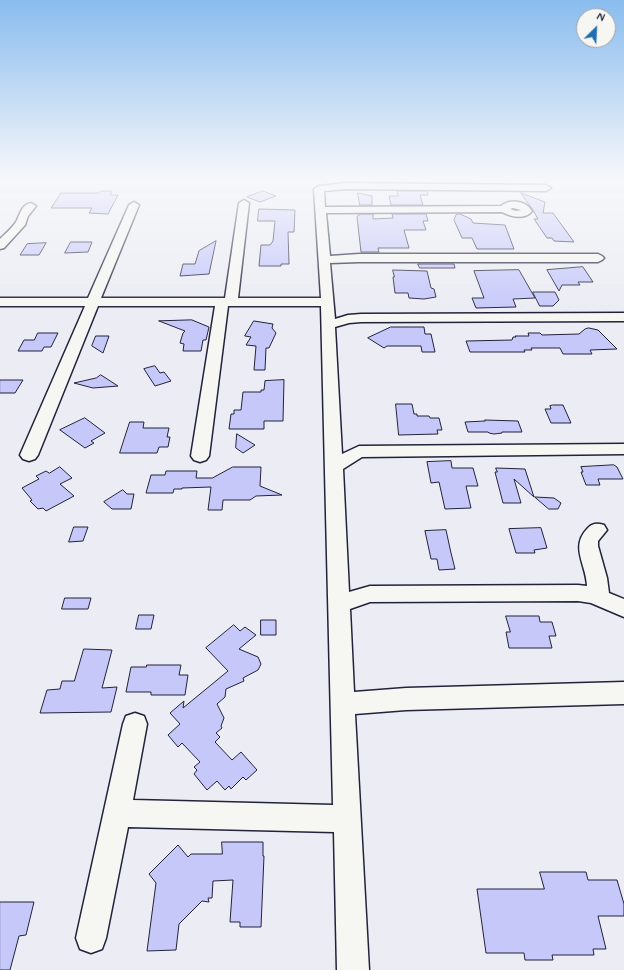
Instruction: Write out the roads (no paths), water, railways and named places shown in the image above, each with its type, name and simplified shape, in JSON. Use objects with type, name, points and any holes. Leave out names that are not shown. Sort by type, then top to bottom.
[{"type":"street","points":[[0,246],[21,221]]},
{"type":"street","points":[[29,455],[127,221]]},
{"type":"street","points":[[200,456],[241,221]]},
{"type":"street","points":[[321,221],[327,313],[340,604],[354,970]]},
{"type":"street","points":[[324,260],[359,258],[598,258]]},
{"type":"street","points":[[0,302],[226,302],[327,313],[348,319],[624,317]]},
{"type":"street","points":[[332,440],[359,452],[624,449]]},
{"type":"street","points":[[333,467],[359,452]]},
{"type":"street","points":[[597,530],[589,538],[588,546],[597,578],[599,598]]},
{"type":"street","points":[[339,582],[370,594]]},
{"type":"street","points":[[340,604],[370,594],[578,593],[589,594],[624,608]]},
{"type":"street","points":[[343,704],[406,699],[624,693]]},
{"type":"street","points":[[91,938],[135,724]]},
{"type":"street","points":[[116,813],[348,819]]}]
